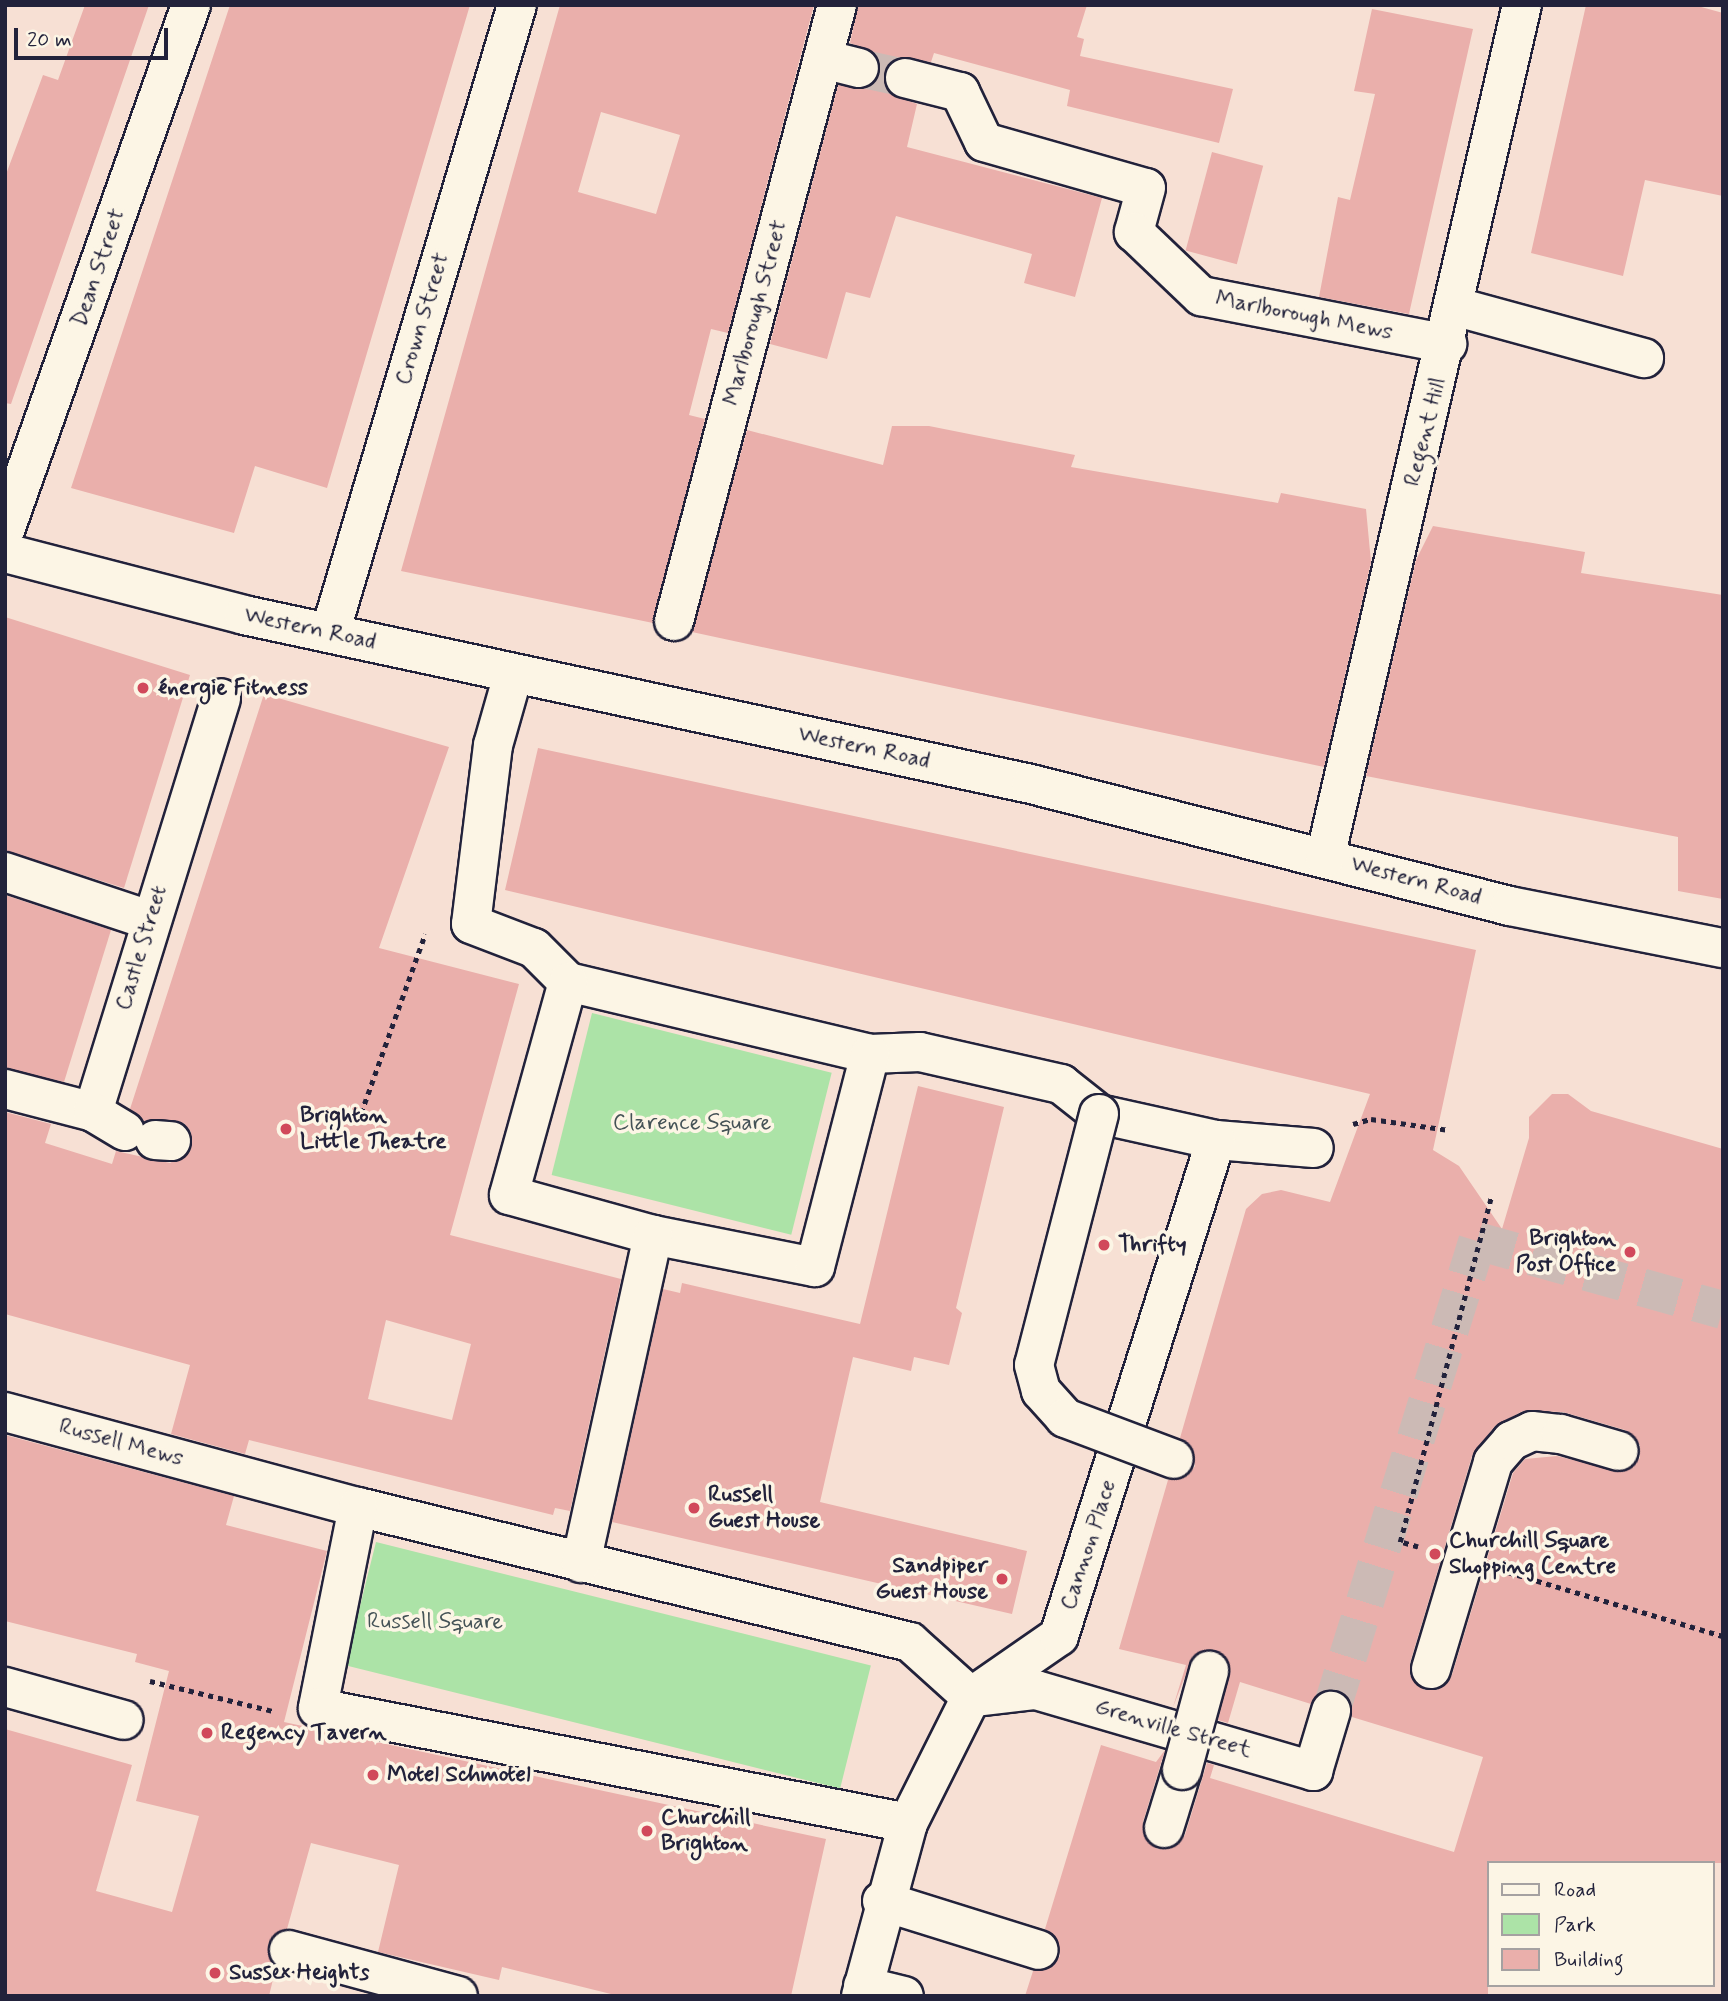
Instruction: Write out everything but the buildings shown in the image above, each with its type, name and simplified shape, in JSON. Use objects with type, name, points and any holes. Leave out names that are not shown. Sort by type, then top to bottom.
[{"type":"street","name":"Dean Street","points":[[5,530],[191,5]]},
{"type":"street","name":"Crown Street","points":[[330,633],[517,5]]},
{"type":"street","name":"Marlborough Street","points":[[674,621],[841,63],[837,5]]},
{"type":"street","name":"Regent Hill","points":[[1325,858],[1397,548],[1457,307],[1522,5]]},
{"type":"street","name":"Marlborough Mews","points":[[905,78],[960,92],[984,142],[1146,188],[1134,232],[1201,296],[1447,344]]},
{"type":"street","points":[[1457,307],[1644,358]]},
{"type":"street","name":"Western Road","points":[[5,553],[513,675],[1031,784],[1510,906],[1723,948]]},
{"type":"street","points":[[513,675],[493,745],[471,924],[534,948],[568,982],[870,1054],[920,1052],[1061,1084],[1099,1114],[1216,1140],[1314,1147]]},
{"type":"street","name":"Castle Street","points":[[5,1088],[136,1131],[149,920],[221,698]]},
{"type":"street","points":[[5,872],[149,920]]},
{"type":"street","points":[[568,982],[509,1195],[653,1235],[815,1267],[870,1054]]},
{"type":"street","points":[[1099,1114],[1034,1365],[1041,1391],[1065,1418],[1174,1459]]},
{"type":"street","name":"Cannon Place","points":[[862,1991],[882,1901],[908,1823],[971,1697],[1059,1636],[1216,1140]]},
{"type":"street","points":[[581,1563],[653,1235]]},
{"type":"street","name":"Russell Mews","points":[[5,1412],[358,1507]]},
{"type":"street","points":[[1431,1669],[1493,1462],[1511,1441],[1532,1432],[1561,1434],[1619,1451]]},
{"type":"street","points":[[908,1823],[318,1708],[358,1507],[910,1642],[971,1697]]},
{"type":"street","points":[[1164,1828],[1209,1671]]},
{"type":"street","points":[[5,1687],[124,1720]]},
{"type":"street","name":"Grenville Street","points":[[971,1697],[1036,1690],[1313,1771],[1331,1711]]},
{"type":"street","points":[[882,1901],[1039,1950]]},
{"type":"street","points":[[289,1950],[458,1996]]},
{"type":"street","points":[[862,1991],[904,1996]]},
{"type":"path","points":[[361,1113],[426,929],[471,924]]},
{"type":"path","points":[[1314,1147],[1347,1125],[1371,1119],[1448,1130]]},
{"type":"path","points":[[124,1720],[150,1680],[307,1720],[318,1708]]},
{"type":"green space","name":"Clarence Square","points":[[592,1013],[832,1073],[791,1235],[552,1175]]},
{"type":"green space","name":"Russell Square","points":[[376,1542],[871,1665],[840,1789],[345,1665]]},
{"type":"tunnel","points":[[859,68],[905,78]]},
{"type":"tunnel","points":[[1331,1711],[1477,1241],[1723,1310]]},
{"type":"place","name":"énergie Fitness","points":[[143,688]]},
{"type":"place","name":"Brighton Little Theatre","points":[[286,1129]]},
{"type":"place","name":"Thrifty","points":[[1104,1245]]},
{"type":"place","name":"Brighton Post Office","points":[[1630,1252]]},
{"type":"place","name":"Russell Guest House","points":[[694,1508]]},
{"type":"place","name":"Churchill Square Shopping Centre","points":[[1435,1554]]},
{"type":"place","name":"Sandpiper Guest House","points":[[1002,1579]]},
{"type":"place","name":"Regency Tavern","points":[[207,1733]]},
{"type":"place","name":"Motel Schmotel","points":[[373,1775]]},
{"type":"place","name":"Churchill Brighton","points":[[647,1831]]},
{"type":"place","name":"Sussex Heights","points":[[215,1973]]}]
